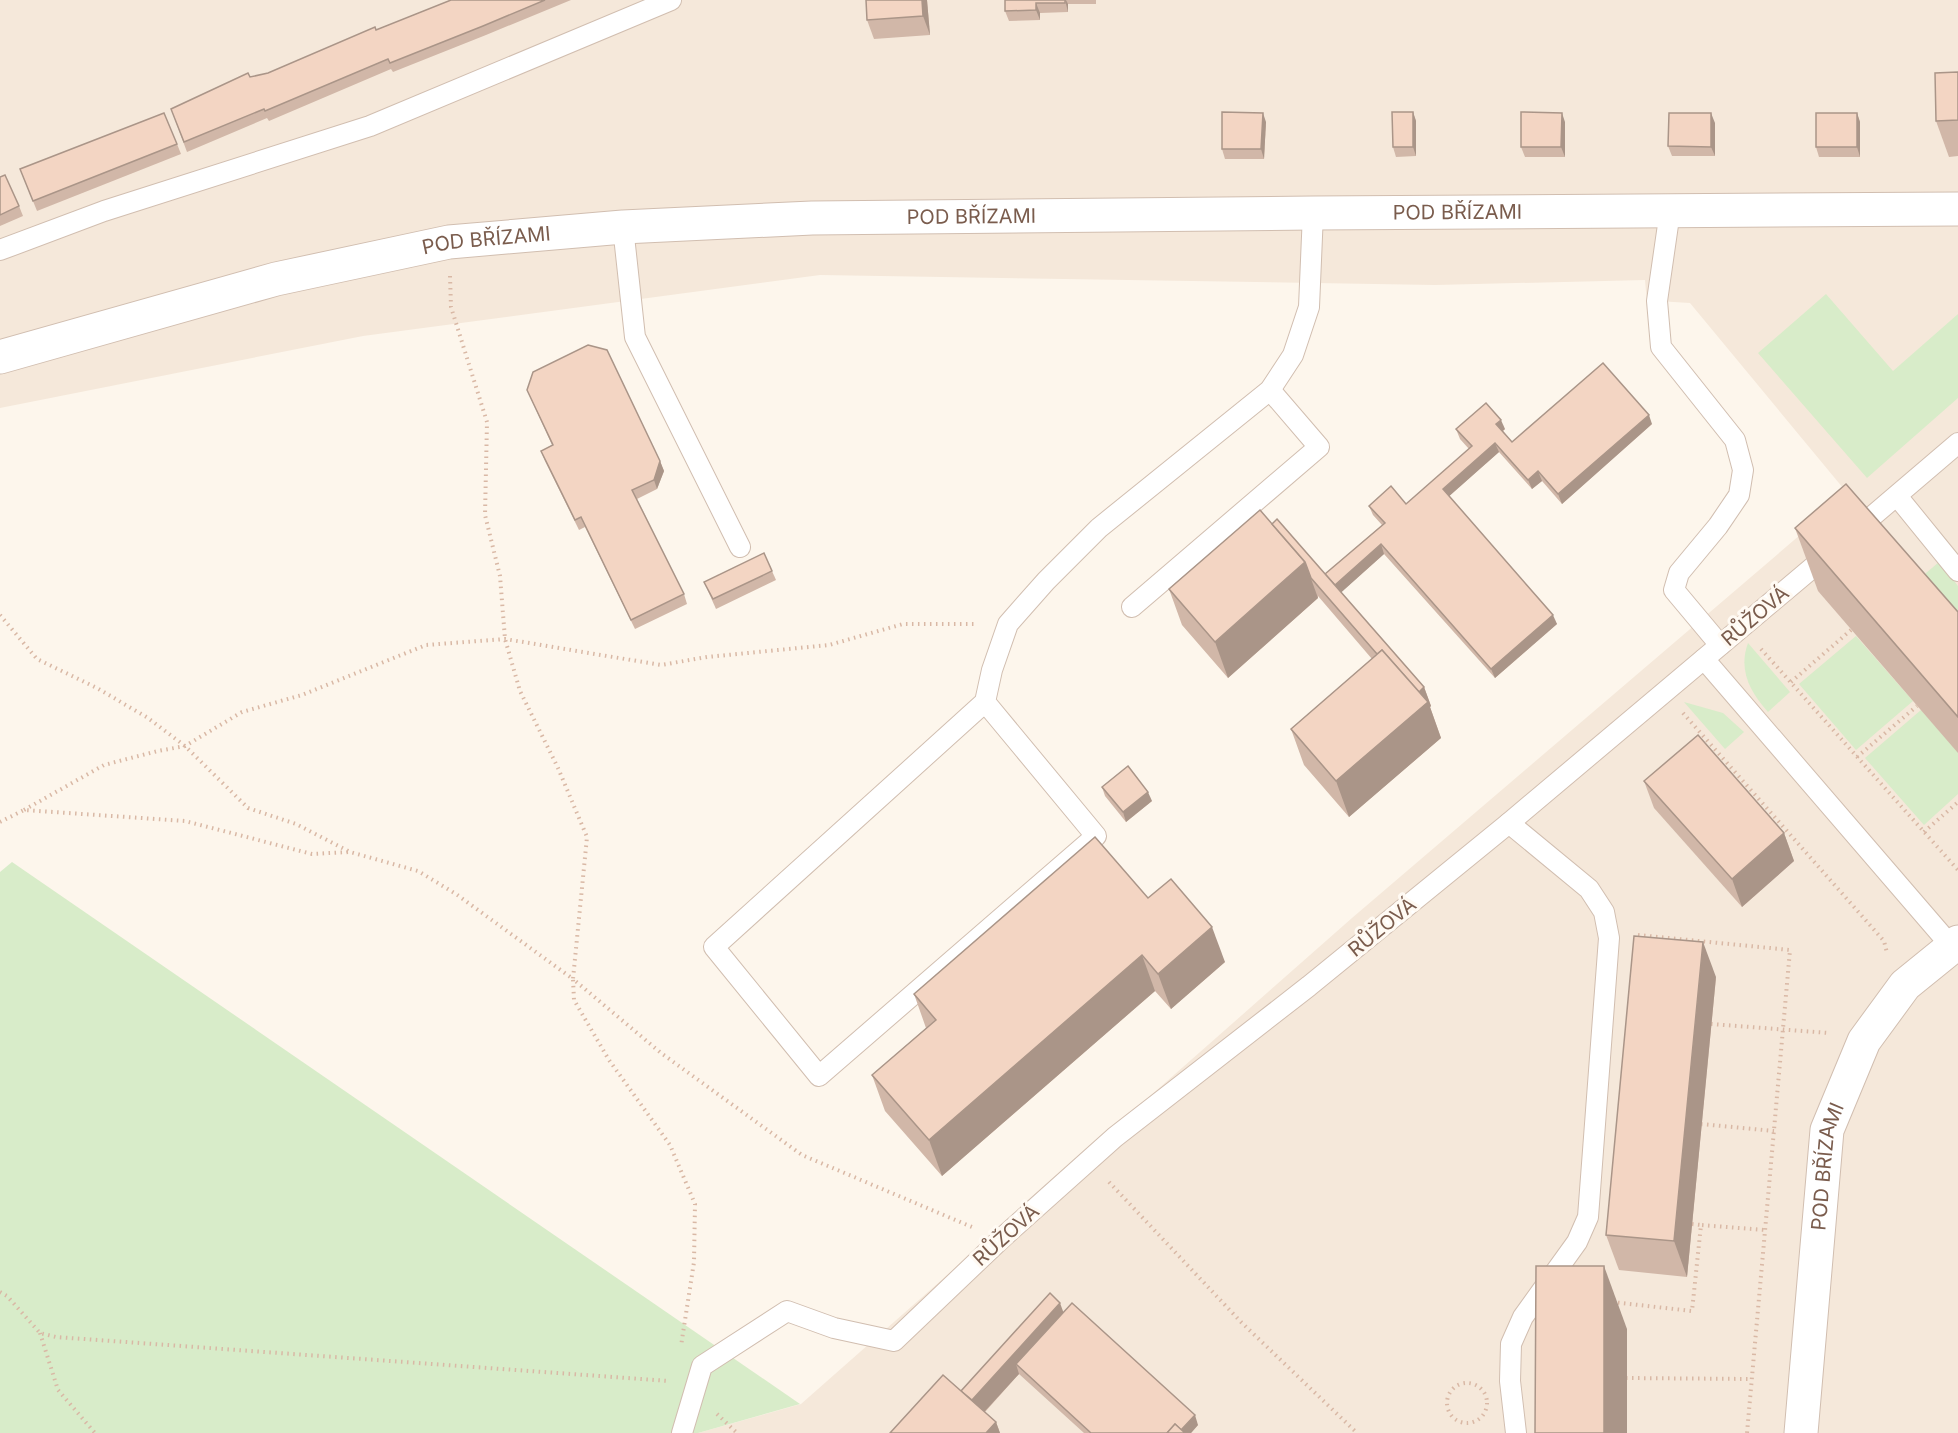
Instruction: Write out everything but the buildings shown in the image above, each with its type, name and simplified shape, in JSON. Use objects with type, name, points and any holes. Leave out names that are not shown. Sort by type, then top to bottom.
[{"type":"street","name":"POD BŘÍZAMI","points":[[0,357],[276,279],[449,243],[623,227],[812,218],[1958,210]]},
{"type":"street","name":"POD BŘÍZAMI","points":[[1808,1431],[1827,1130],[1864,1041],[1905,985],[1955,944]]},
{"type":"lane","points":[[0,250],[104,211],[370,126],[671,0]]},
{"type":"lane","points":[[1670,211],[1657,300],[1661,347],[1735,441],[1743,470],[1739,495],[1718,526],[1679,573],[1674,590],[1720,645]]},
{"type":"lane","points":[[985,702],[1096,836],[819,1076],[714,947],[985,702],[992,670],[1008,624],[1046,581],[1099,528],[1270,390],[1293,355],[1309,307],[1313,213]]},
{"type":"lane","points":[[623,227],[635,337],[740,547]]},
{"type":"lane","points":[[1132,607],[1319,447],[1270,390]]},
{"type":"lane","name":"RŮŽOVÁ","points":[[682,1433],[702,1366],[786,1311],[834,1328],[894,1341],[1001,1239],[1115,1137],[1309,986],[1509,823],[1958,443]]},
{"type":"lane","points":[[1897,496],[1958,571]]},
{"type":"lane","points":[[1704,659],[1955,944]]},
{"type":"lane","points":[[1509,823],[1589,889],[1604,912],[1610,938],[1588,1217],[1577,1242],[1522,1317],[1511,1344],[1510,1381],[1516,1433]]},
{"type":"path","points":[[449,243],[451,307],[487,422],[485,515],[500,576],[505,639],[520,691],[558,768],[587,837],[573,979],[574,1000],[609,1060],[670,1145],[695,1204],[694,1262],[681,1349]]},
{"type":"path","points":[[0,615],[37,659],[97,688],[148,718],[185,746],[248,808],[296,824],[350,852],[418,870],[456,894],[573,979],[661,1053],[802,1155],[1001,1239]]},
{"type":"path","points":[[0,822],[104,765],[185,746],[242,712],[302,695],[426,645],[505,639],[661,665],[707,657],[829,645],[903,624],[1008,624]]},
{"type":"path","points":[[1742,627],[1958,870]]},
{"type":"path","points":[[1791,682],[1851,630]]},
{"type":"path","points":[[1665,693],[1884,940],[1887,951],[1885,962]]},
{"type":"path","points":[[1857,757],[1917,706]]},
{"type":"path","points":[[1924,832],[1958,802]]},
{"type":"path","points":[[24,810],[185,821],[312,854],[350,852]]},
{"type":"path","points":[[1608,932],[1790,950],[1747,1433]]},
{"type":"path","points":[[1712,1024],[1833,1033]]},
{"type":"path","points":[[1701,1124],[1774,1131]]},
{"type":"path","points":[[1089,1161],[1241,1322],[1357,1433]]},
{"type":"path","points":[[1692,1224],[1765,1230]]},
{"type":"path","points":[[1610,1301],[1692,1311],[1701,1225]]},
{"type":"path","points":[[0,1292],[7,1296],[40,1333],[58,1390],[95,1433]]},
{"type":"path","points":[[40,1333],[56,1337],[676,1381]]},
{"type":"path","points":[[1626,1378],[1752,1379]]},
{"type":"path","points":[[1462,1383],[1476,1384],[1485,1395],[1487,1408],[1484,1414],[1468,1424],[1456,1420],[1451,1416],[1446,1404],[1450,1391],[1462,1383]]},
{"type":"shaded area","points":[[0,0],[1958,0],[1958,1433],[698,1433],[801,1404],[1352,918],[1848,494],[1690,303],[1657,301],[1647,303],[1645,280],[1435,285],[820,275],[363,336],[0,408]]},
{"type":"green space","points":[[1826,294],[1893,371],[1958,314],[1958,398],[1867,478],[1758,353]]},
{"type":"green space","points":[[1939,562],[1958,586],[1958,649],[1906,590]]},
{"type":"green space","points":[[1856,636],[1913,701],[1856,750],[1799,684]]},
{"type":"green space","points":[[1748,643],[1790,692],[1768,712],[1756,697],[1745,671],[1744,662]]},
{"type":"green space","points":[[1684,702],[1723,713],[1744,732],[1725,749]]},
{"type":"green space","points":[[1921,710],[1958,752],[1958,794],[1924,825],[1865,758]]},
{"type":"green space","points":[[12,862],[800,1404],[698,1433],[0,1433],[0,872]]}]
